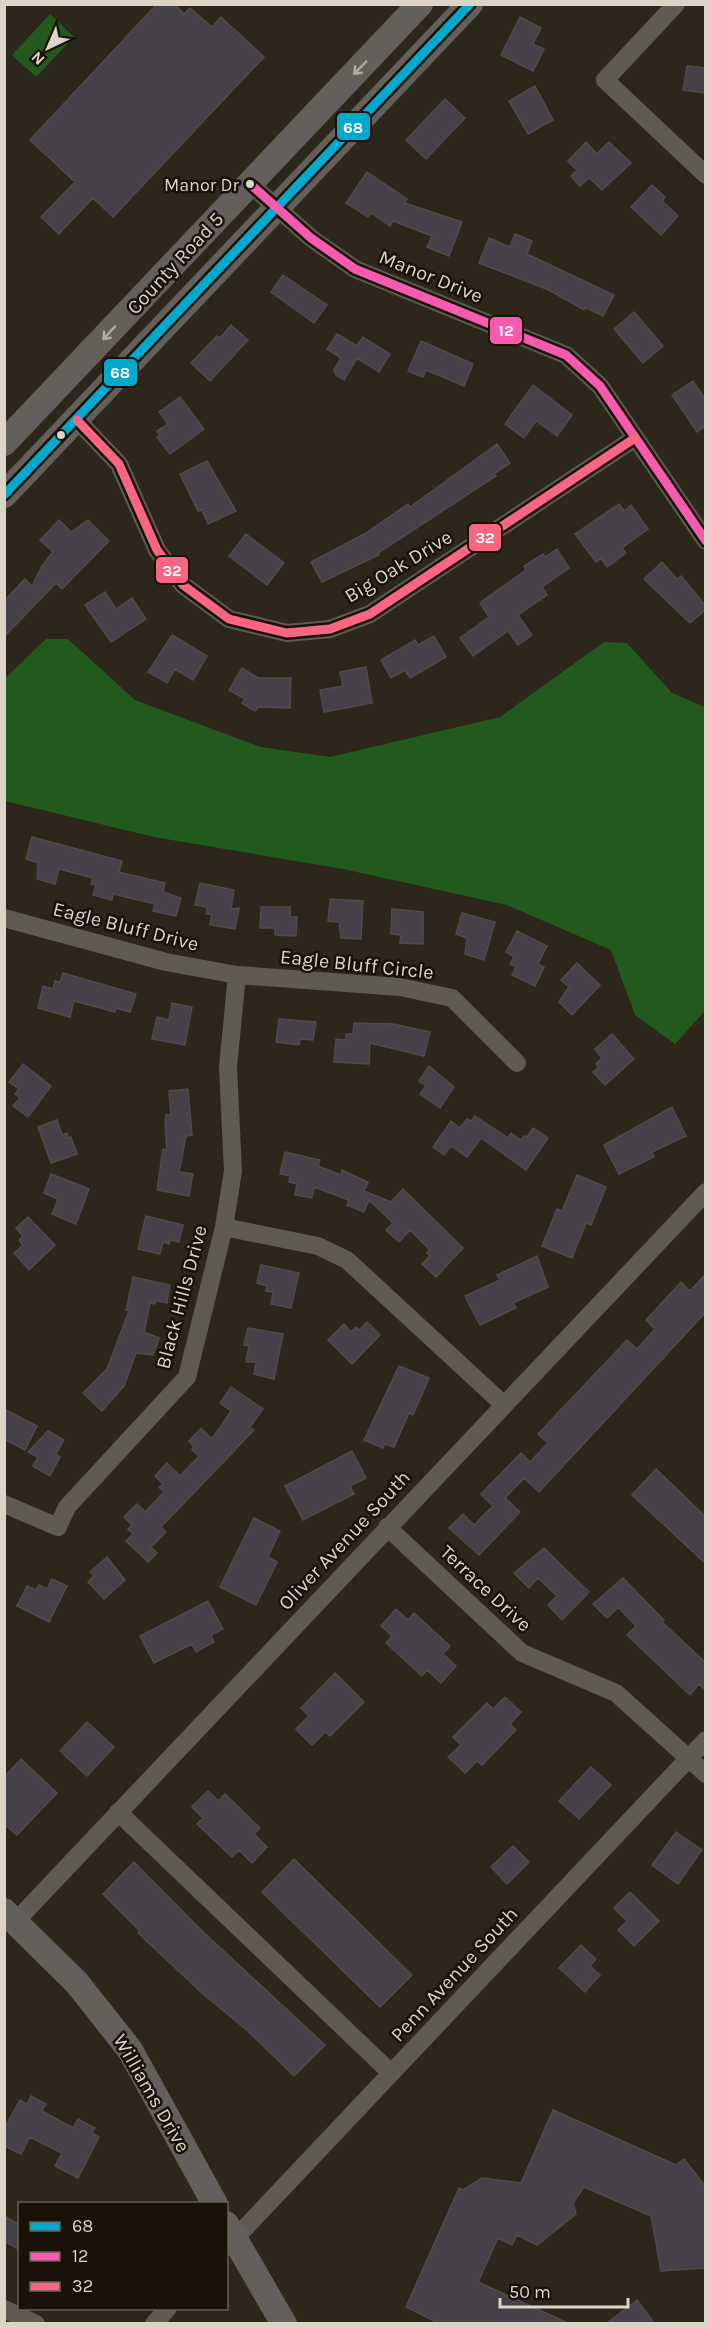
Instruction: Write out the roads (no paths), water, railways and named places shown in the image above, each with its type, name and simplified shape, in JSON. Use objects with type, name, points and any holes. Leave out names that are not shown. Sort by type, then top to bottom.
[{"type":"main road","name":"County Road 5","points":[[4,443],[420,4]]},
{"type":"main road","name":"County Road 5","points":[[4,495],[470,4]]},
{"type":"main road","name":"Williams Drive","points":[[10,1916],[91,1998],[130,2050],[214,2202]]},
{"type":"main road","points":[[229,2237],[284,2324]]},
{"type":"street","points":[[676,4],[606,80],[705,175]]},
{"type":"street","name":"Manor Drive","points":[[250,184],[310,238],[355,269],[566,356],[600,386],[705,541]]},
{"type":"street","name":"Big Oak Drive","points":[[77,420],[119,464],[157,550],[183,585],[229,619],[287,633],[330,629],[370,614],[635,438]]},
{"type":"street","name":"Eagle Bluff Drive","points":[[4,918],[166,962],[237,975]]},
{"type":"street","name":"Eagle Bluff Circle","points":[[237,975],[400,987],[452,998],[517,1063]]},
{"type":"street","name":"Black Hills Drive","points":[[4,1504],[58,1527],[67,1507],[187,1377],[224,1227],[233,1171],[228,1067],[237,975]]},
{"type":"street","name":"Oliver Avenue South","points":[[10,1916],[118,1812],[705,1192]]},
{"type":"street","points":[[224,1227],[318,1246],[347,1260],[503,1404]]},
{"type":"street","name":"Terrace Drive","points":[[387,1527],[522,1653],[615,1693],[705,1774]]},
{"type":"street","name":"Penn Avenue South","points":[[229,2237],[391,2073],[705,1740]]},
{"type":"street","points":[[118,1812],[391,2073]]},
{"type":"street","points":[[4,2308],[36,2324]]},
{"type":"street","points":[[154,2324],[166,2310]]},
{"type":"place","name":"Manor Dr","points":[[250,184]]}]
